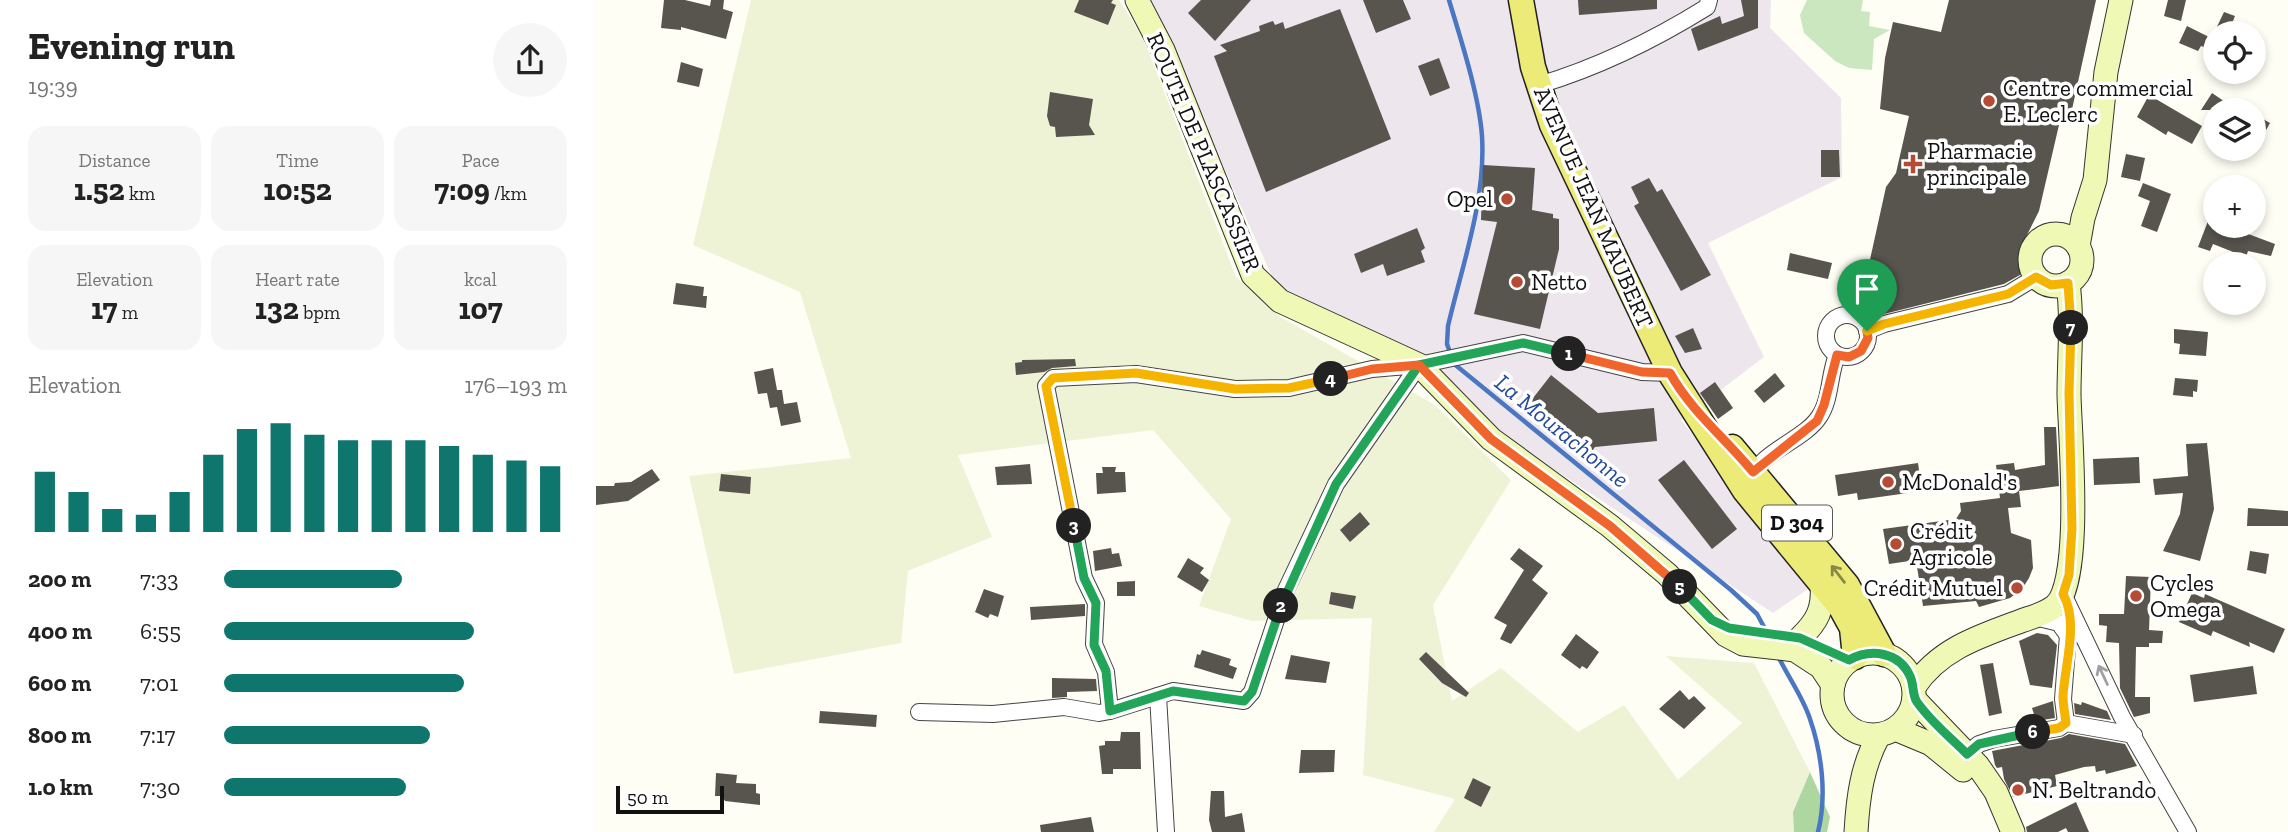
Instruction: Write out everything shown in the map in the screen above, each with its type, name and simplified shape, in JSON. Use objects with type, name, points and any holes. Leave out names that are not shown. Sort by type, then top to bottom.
[{"type":"main road","name":"AVENUE JEAN MAUBERT","points":[[1521,0],[1527,43],[1552,124],[1670,373],[1745,491],[1841,607],[1852,628],[1852,658]]},
{"type":"main road","name":"AVENUE JEAN MAUBERT","points":[[1692,406],[1727,440],[1847,585],[1891,657]]},
{"type":"street","name":"ROUTE DE PLASCASSIER","points":[[1137,0],[1163,50],[1253,275],[1280,301],[1419,365],[1491,439],[1610,526],[1667,574],[1726,635],[1791,641],[1852,658]]},
{"type":"street","points":[[1539,85],[1573,75],[1634,49],[1707,7],[1709,0]]},
{"type":"street","points":[[2071,241],[2083,218],[2095,180],[2106,72],[2121,0]]},
{"type":"street","points":[[2047,235],[2071,241],[2082,261],[2080,270],[2068,283],[2051,285],[2036,277],[2030,262],[2034,246],[2047,235]]},
{"type":"street","points":[[1867,331],[1884,324],[2008,294],[2036,277]]},
{"type":"street","points":[[2068,283],[2072,311],[2069,393],[2073,508],[2066,599],[2076,634],[2188,832]]},
{"type":"street","points":[[1854,316],[1860,319],[1868,338],[1861,351],[1849,357],[1837,355],[1831,350],[1826,335],[1835,318],[1854,316]]},
{"type":"street","points":[[1110,711],[1106,671],[1094,645],[1096,603],[1084,578],[1046,386],[1053,378],[1136,373],[1235,389],[1289,388],[1372,369],[1419,365],[1523,343],[1642,372],[1670,373]]},
{"type":"street","points":[[1796,551],[1797,542],[1752,486],[1753,472],[1817,421],[1837,355]]},
{"type":"street","points":[[919,712],[993,714],[1064,707],[1099,713],[1173,691],[1197,692],[1237,702],[1244,701],[1252,692],[1286,590],[1336,484],[1419,365]]},
{"type":"street","points":[[1791,641],[1820,613],[1823,602],[1822,585]]},
{"type":"street","points":[[1856,832],[1860,784],[1867,759],[1887,732],[1908,716],[1914,693],[1931,664],[1949,651],[2035,617],[2066,599]]},
{"type":"street","points":[[2035,617],[2059,624],[2076,634]]},
{"type":"street","points":[[2066,723],[2063,699],[2076,634]]},
{"type":"street","name":"ROUTE DE PLASCASSIER","points":[[1791,641],[1816,663],[1833,685]]},
{"type":"street","points":[[1949,651],[1891,657],[1864,653],[1852,658],[1836,676],[1833,685],[1836,713],[1848,727],[1869,735],[1887,732],[1931,744],[1954,760],[2012,832]]},
{"type":"street","points":[[1891,657],[1911,677],[1914,693],[1996,792],[2012,832]]},
{"type":"street","points":[[1159,696],[1166,832]]},
{"type":"street","points":[[1967,754],[1979,744],[2059,728],[2066,723],[2134,735]]},
{"type":"street","points":[[1848,727],[1860,784]]},
{"type":"shaded area","points":[[1145,0],[1771,0],[1770,28],[1841,98],[1842,177],[1708,243],[1764,357],[1681,420],[1811,587],[1773,613],[1277,288],[1181,71]]},
{"type":"green space","points":[[751,0],[1119,0],[1144,40],[1236,277],[1279,316],[1435,405],[1511,480],[1433,605],[1452,701],[1501,668],[1578,732],[1624,705],[1678,780],[1742,723],[1666,656],[1754,663],[1810,772],[1793,812],[1794,832],[1434,832],[1455,799],[1363,775],[1372,618],[1252,621],[1199,606],[1231,519],[1153,430],[958,455],[992,537],[908,571],[901,643],[734,674],[689,476],[851,458],[800,292],[693,245]]},
{"type":"green space","points":[[1807,0],[1863,0],[1861,11],[1870,12],[1869,26],[1890,30],[1874,39],[1872,70],[1849,68],[1835,61],[1804,33],[1800,15]]},
{"type":"green space","points":[[1810,772],[1830,817],[1827,832],[1794,832],[1793,812]]},
{"type":"building","points":[[664,0],[685,0],[710,6],[711,0],[724,0],[723,9],[733,12],[726,39],[681,27],[681,30],[661,28]]},
{"type":"building","points":[[1079,0],[1113,0],[1111,3],[1116,5],[1108,25],[1074,12]]},
{"type":"building","points":[[1201,0],[1251,0],[1215,41],[1188,13]]},
{"type":"building","points":[[1363,0],[1403,0],[1411,19],[1376,33]]},
{"type":"building","points":[[1578,0],[1657,0],[1657,9],[1579,15]]},
{"type":"building","points":[[1741,0],[1758,0],[1758,28],[1698,51],[1691,29],[1720,16],[1722,24],[1744,16]]},
{"type":"building","name":"Centre commercial E. Leclerc","points":[[1949,0],[2096,0],[2071,114],[2062,112],[2039,211],[2027,235],[2020,275],[2004,284],[1876,316],[1864,309],[1862,296],[1886,187],[1896,173],[1909,116],[1880,109],[1885,58],[1893,22],[1941,32]]},
{"type":"building","points":[[2168,0],[2186,0],[2181,21],[2164,16]]},
{"type":"building","points":[[1340,9],[1391,139],[1266,192],[1214,56],[1227,51],[1220,45],[1260,31],[1259,26],[1273,21],[1275,25],[1283,22],[1285,29]]},
{"type":"building","points":[[2224,12],[2235,16],[2233,21],[2220,21]]},
{"type":"building","points":[[2187,26],[2203,34],[2203,47],[2198,51],[2179,43]]},
{"type":"building","points":[[1439,58],[1450,88],[1430,96],[1418,66]]},
{"type":"building","points":[[681,62],[703,69],[699,87],[677,82]]},
{"type":"building","points":[[1050,92],[1093,99],[1089,125],[1095,135],[1056,137],[1055,127],[1050,126],[1047,116]]},
{"type":"building","points":[[2149,95],[2202,126],[2192,144],[2168,131],[2166,135],[2137,117]]},
{"type":"building","points":[[1821,150],[1839,150],[1840,177],[1821,177]]},
{"type":"building","points":[[2126,154],[2145,158],[2140,181],[2121,177]]},
{"type":"building","points":[[1483,165],[1535,168],[1532,210],[1553,214],[1553,218],[1559,219],[1559,249],[1540,329],[1474,314],[1497,222],[1481,220]]},
{"type":"building","points":[[1649,178],[1657,192],[1662,189],[1711,275],[1681,291],[1634,206],[1639,203],[1631,187]]},
{"type":"building","points":[[2143,183],[2171,194],[2157,232],[2141,226],[2150,201],[2138,196]]},
{"type":"building","points":[[1417,228],[1425,248],[1421,251],[1425,262],[1387,276],[1383,264],[1361,273],[1354,254]]},
{"type":"building","points":[[2203,234],[2203,238],[2259,238],[2275,244],[2271,256],[2266,255],[2266,252],[2233,252],[2213,244],[2210,251],[2198,247]]},
{"type":"building","points":[[1790,253],[1832,263],[1828,279],[1787,270]]},
{"type":"building","points":[[676,283],[704,287],[703,296],[707,296],[706,308],[673,304]]},
{"type":"building","points":[[1693,328],[1702,349],[1685,353],[1675,336]]},
{"type":"building","points":[[2174,329],[2208,332],[2206,356],[2179,354],[2180,344],[2174,343]]},
{"type":"building","points":[[1075,359],[1076,366],[1016,375],[1015,363],[1022,360]]},
{"type":"building","points":[[773,368],[777,390],[782,390],[784,404],[797,402],[801,422],[781,426],[777,407],[770,408],[767,393],[758,394],[754,372]]},
{"type":"building","points":[[1775,373],[1785,386],[1764,403],[1754,391]]},
{"type":"building","points":[[1551,375],[1598,413],[1654,408],[1657,441],[1595,447],[1592,451],[1530,402]]},
{"type":"building","points":[[2175,378],[2198,380],[2197,392],[2193,391],[2193,397],[2173,395]]},
{"type":"building","points":[[1715,382],[1733,408],[1718,419],[1700,393]]},
{"type":"building","points":[[2044,427],[2056,427],[2059,486],[2019,491],[2021,507],[2008,508],[2011,533],[2031,540],[2033,568],[2022,589],[2010,598],[1979,607],[1976,601],[1923,606],[1916,560],[1889,564],[1883,529],[1956,519],[1961,511],[1960,503],[2000,498],[1996,465],[2014,463],[2015,470],[2045,465]]},
{"type":"building","points":[[2207,443],[2214,509],[2200,561],[2163,551],[2180,514],[2183,493],[2155,495],[2153,479],[2188,476],[2186,444]]},
{"type":"building","points":[[2139,457],[2140,483],[2094,485],[2093,459]]},
{"type":"building","points":[[1684,460],[1737,529],[1712,549],[1658,480]]},
{"type":"building","name":"McDonald's","points":[[1918,463],[1922,491],[1858,500],[1857,493],[1838,496],[1835,475]]},
{"type":"building","points":[[1030,464],[1032,484],[997,485],[995,467]]},
{"type":"building","points":[[1102,467],[1116,467],[1115,472],[1125,472],[1126,492],[1097,494],[1096,473],[1103,473]]},
{"type":"building","points":[[652,469],[660,480],[628,501],[596,505],[596,486],[631,482]]},
{"type":"building","points":[[721,474],[751,477],[750,494],[719,491]]},
{"type":"building","points":[[2248,508],[2288,511],[2288,526],[2247,526]]},
{"type":"building","points":[[1360,512],[1370,524],[1350,542],[1340,530]]},
{"type":"building","points":[[1111,548],[1112,554],[1119,553],[1122,566],[1095,571],[1093,551]]},
{"type":"building","points":[[1519,548],[1543,566],[1532,580],[1548,593],[1511,644],[1500,639],[1507,625],[1494,618],[1524,570],[1510,559]]},
{"type":"building","points":[[2250,551],[2269,554],[2266,574],[2247,570]]},
{"type":"building","points":[[1188,558],[1204,568],[1200,573],[1209,580],[1202,592],[1177,577]]},
{"type":"building","points":[[2126,576],[2151,577],[2149,630],[2163,631],[2162,643],[2136,647],[2135,697],[2150,697],[2150,713],[2134,717],[2120,688],[2119,643],[2106,642],[2107,626],[2099,625],[2099,614],[2124,614]]},
{"type":"building","points":[[1135,581],[1135,596],[1117,596],[1117,582]]},
{"type":"building","points":[[984,589],[1004,596],[998,617],[990,614],[988,618],[975,612]]},
{"type":"building","points":[[1331,592],[1356,596],[1353,609],[1329,604]]},
{"type":"building","points":[[2192,593],[2204,598],[2205,594],[2285,629],[2274,653],[2249,642],[2250,647],[2213,631],[2211,636],[2179,622]]},
{"type":"building","points":[[1085,604],[1085,616],[1031,620],[1030,607]]},
{"type":"building","points":[[2037,633],[2048,635],[2057,645],[2052,688],[2030,685],[2019,641]]},
{"type":"building","points":[[1576,634],[1599,652],[1587,669],[1582,666],[1580,669],[1561,655]]},
{"type":"building","points":[[1202,650],[1231,659],[1229,665],[1237,668],[1233,679],[1194,667],[1197,654],[1200,655]]},
{"type":"building","points":[[1426,652],[1469,693],[1466,697],[1442,683],[1419,659]]},
{"type":"building","points":[[1291,655],[1330,662],[1326,683],[1285,679]]},
{"type":"building","points":[[1993,663],[2002,713],[1989,716],[1980,665]]},
{"type":"building","points":[[2253,666],[2257,694],[2194,702],[2190,675]]},
{"type":"building","points":[[1052,678],[1096,679],[1097,691],[1067,692],[1067,697],[1052,698]]},
{"type":"building","points":[[1680,690],[1689,700],[1694,696],[1706,708],[1684,729],[1659,709]]},
{"type":"building","points":[[2053,701],[2055,718],[2036,721],[2032,708]]},
{"type":"building","points":[[2082,702],[2107,711],[2111,720],[2075,714],[2074,703],[2081,705]]},
{"type":"building","points":[[820,711],[877,715],[876,727],[819,723]]},
{"type":"building","points":[[1121,732],[1140,732],[1141,769],[1113,769],[1113,774],[1102,774],[1099,746],[1105,745],[1105,741],[1120,741]]},
{"type":"building","points":[[2069,734],[2125,744],[2137,766],[2106,774],[2105,770],[2096,772],[2095,766],[2084,767],[2055,775],[2057,786],[2013,797],[2004,779],[2002,767],[1997,768],[1995,765],[1992,751],[2061,738]]},
{"type":"building","points":[[1301,750],[1335,750],[1334,772],[1299,773]]},
{"type":"building","points":[[716,773],[737,775],[736,783],[756,784],[760,805],[725,801],[722,796],[715,796]]},
{"type":"building","points":[[1473,778],[1491,787],[1481,807],[1464,798]]},
{"type":"building","points":[[1211,791],[1224,791],[1225,817],[1242,813],[1245,832],[1212,832],[1209,820]]},
{"type":"building","points":[[2076,802],[2089,832],[2068,832],[2066,828],[2058,832],[2027,832],[2026,827]]},
{"type":"building","points":[[1091,817],[1094,832],[1041,832],[1040,825]]},
{"type":"waterway","name":"La Mourachonne","points":[[1449,0],[1469,68],[1482,136],[1477,208],[1448,326],[1447,344],[1451,355]]},
{"type":"waterway","name":"La Mourachonne","points":[[1453,363],[1731,590],[1757,614],[1770,638]]},
{"type":"waterway","name":"La Mourachonne","points":[[1778,656],[1807,711],[1818,746],[1823,790],[1818,832]]},
{"type":"place","name":"Centre commercial E. Leclerc","points":[[1989,101]]},
{"type":"place","name":"Pharmacie principale","points":[[1913,164]]},
{"type":"place","name":"Opel","points":[[1507,199]]},
{"type":"place","name":"Netto","points":[[1517,282]]},
{"type":"place","name":"McDonald's","points":[[1888,482]]},
{"type":"place","name":"Crédit Agricole","points":[[1896,544]]},
{"type":"place","name":"Crédit Mutuel","points":[[2017,588]]},
{"type":"place","name":"Cycles Omega","points":[[2136,596]]},
{"type":"place","name":"N. Beltrando","points":[[2018,790]]},
{"type":"route","points":[[1867,331],[1866,345],[1861,351],[1849,357],[1837,355],[1817,421],[1753,472],[1727,440],[1692,406],[1670,373],[1642,372],[1523,343],[1419,365],[1336,484],[1286,590],[1252,692],[1244,701],[1237,702],[1197,692],[1173,691],[1110,711],[1106,671],[1094,645],[1096,603],[1084,578],[1046,386],[1053,378],[1136,373],[1235,389],[1289,388],[1372,369],[1419,365],[1491,439],[1610,526],[1667,574],[1712,620],[1729,628],[1800,638],[1849,660],[1864,653],[1884,654],[1897,660],[1911,677],[1914,699],[1967,754],[1979,744],[1994,739],[2059,728],[2066,723],[2063,699],[2070,624],[2069,605],[2063,594],[2069,575],[2073,517],[2069,393],[2072,311],[2068,283],[2051,285],[2036,277],[2024,287],[2008,294],[1884,324],[1867,331]]}]
